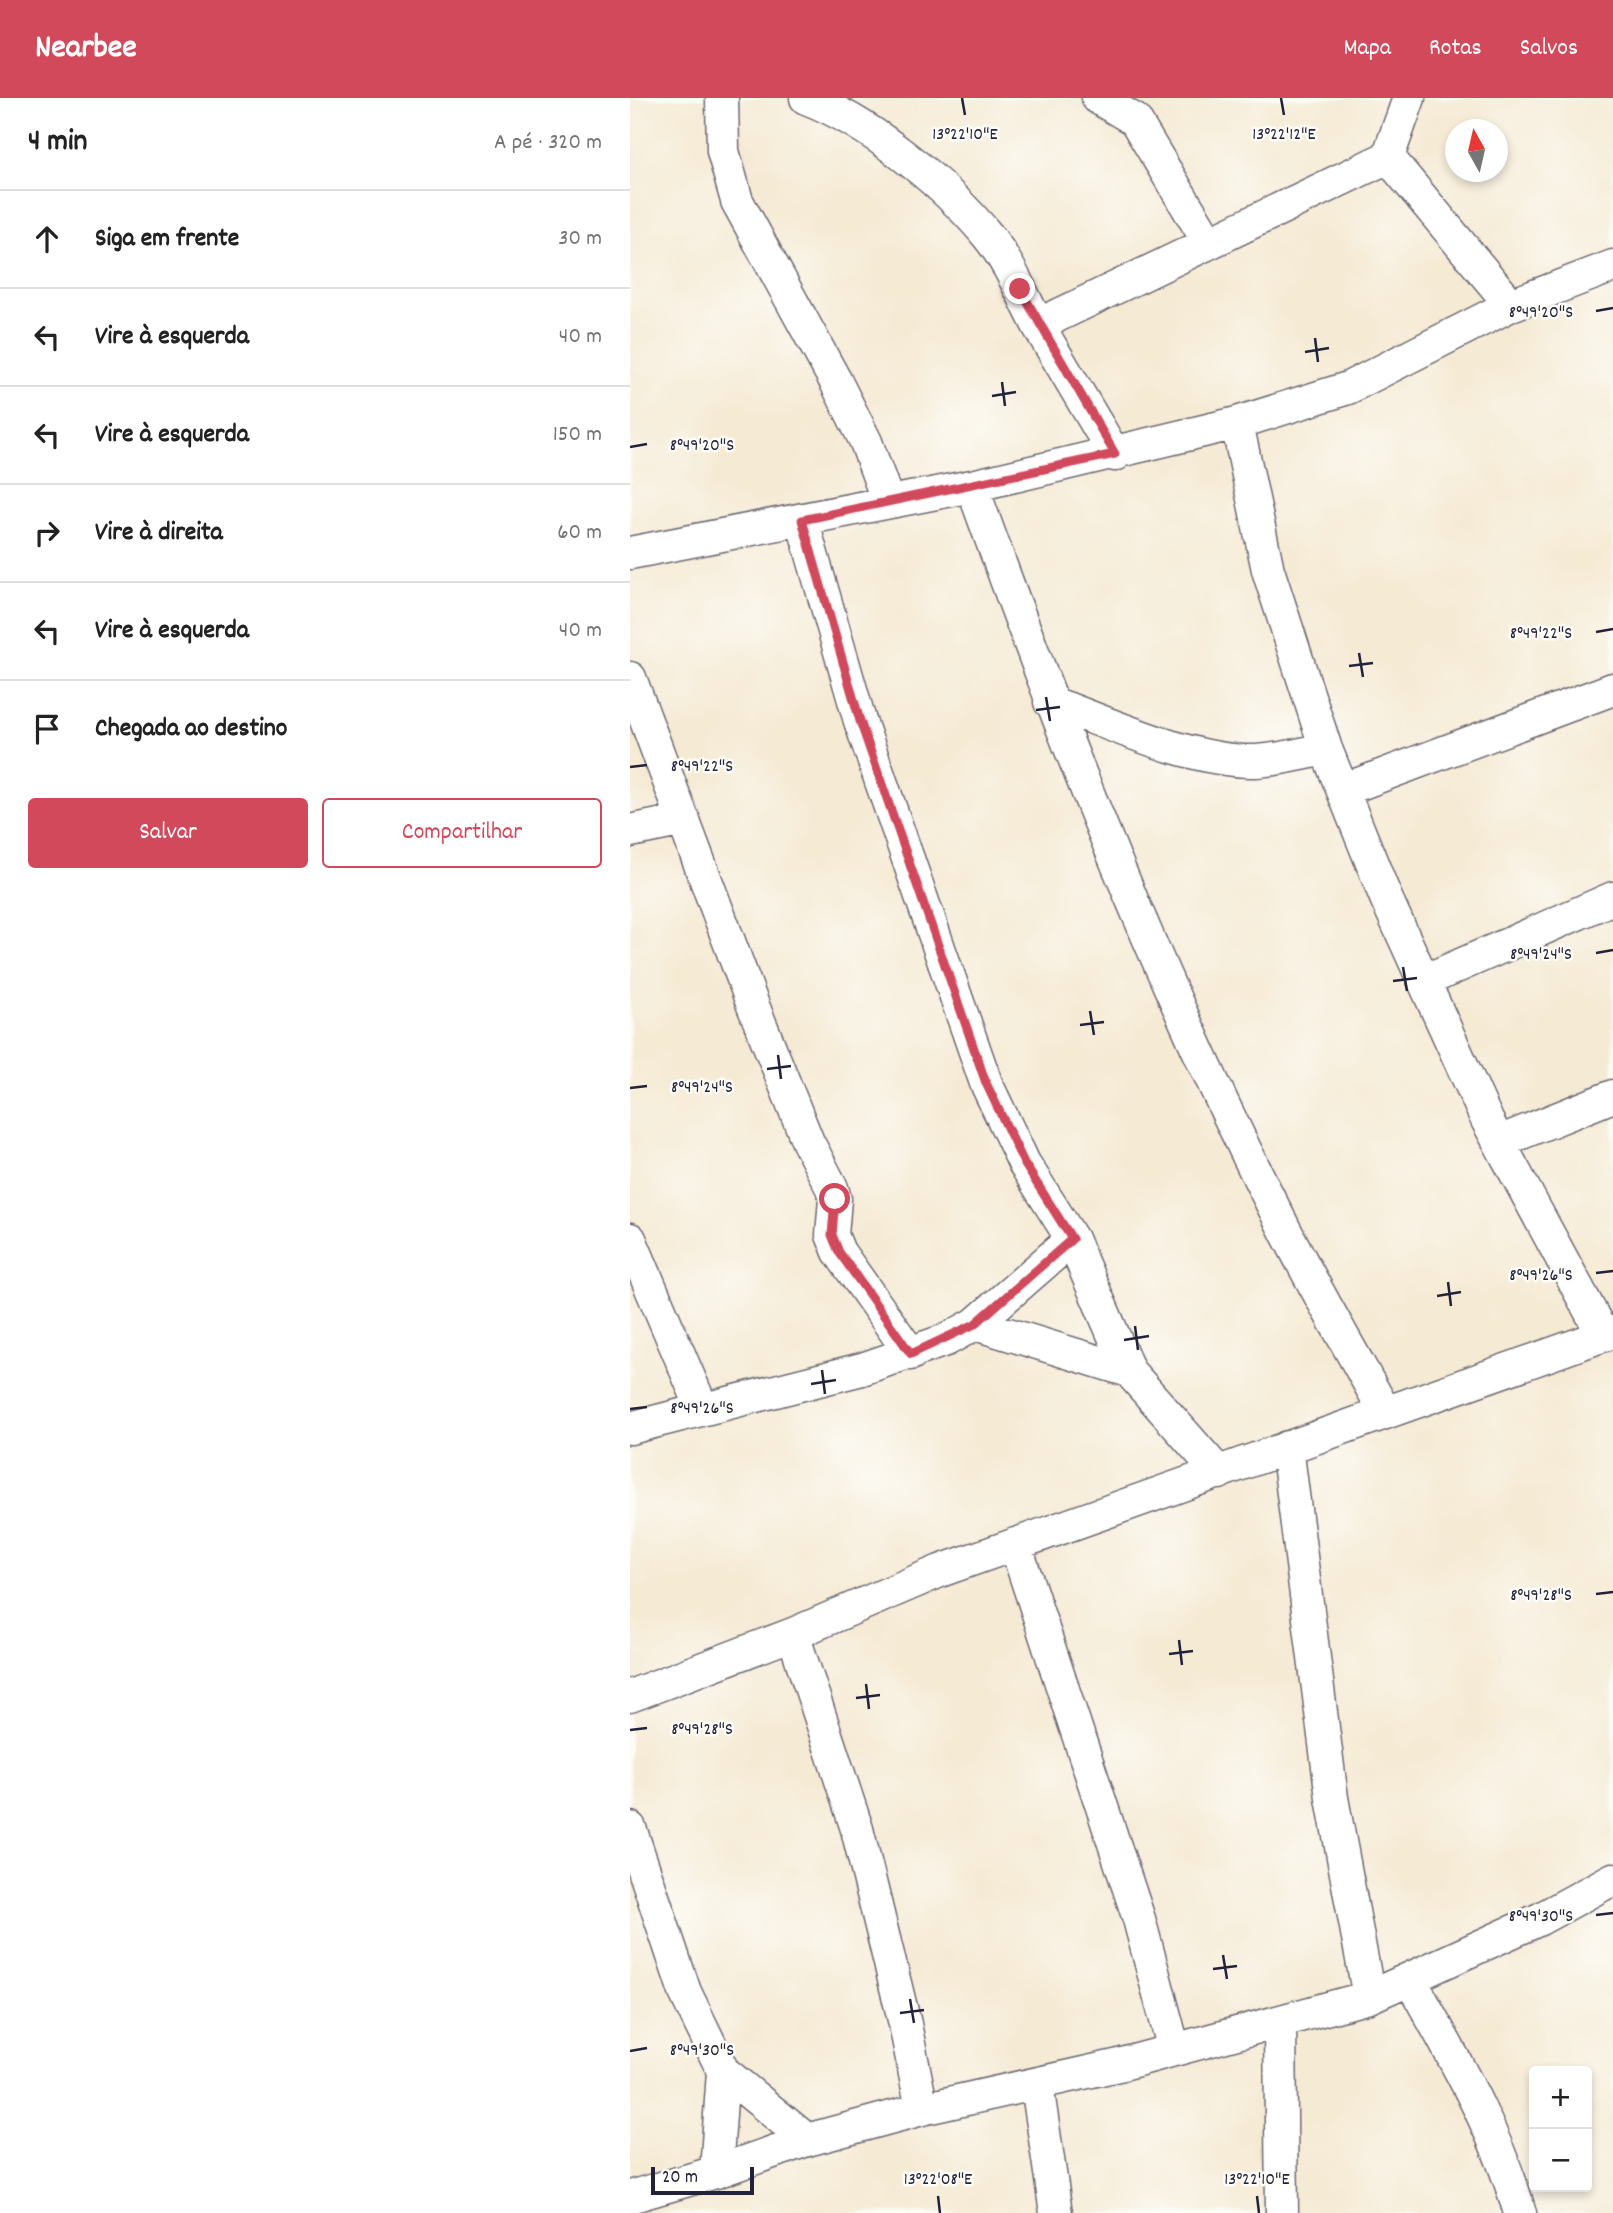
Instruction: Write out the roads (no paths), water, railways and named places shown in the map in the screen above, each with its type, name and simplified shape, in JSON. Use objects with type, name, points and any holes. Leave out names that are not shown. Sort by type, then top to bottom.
[{"type":"street","points":[[722,98],[723,151],[737,201],[836,382],[866,442],[888,502]]},
{"type":"street","points":[[806,98],[849,118],[885,140],[965,212],[996,249],[1115,454]]},
{"type":"street","points":[[1098,98],[1135,120],[1209,243]]},
{"type":"street","points":[[1038,325],[1388,157],[1409,98]]},
{"type":"street","points":[[1388,157],[1511,305]]},
{"type":"street","points":[[630,553],[972,486],[1237,424],[1348,388],[1511,305],[1613,266]]},
{"type":"street","points":[[630,1696],[793,1633],[940,1571],[1608,1334],[1499,1142],[1424,981],[1326,750],[1268,570],[1237,424]]},
{"type":"street","points":[[972,486],[1050,702],[1180,1010],[1281,1222],[1385,1412]]},
{"type":"street","points":[[802,520],[860,721],[986,1083],[1024,1163],[1072,1239],[1129,1371],[1219,1473]]},
{"type":"street","points":[[630,678],[754,1008],[808,1142],[832,1188],[835,1199],[832,1235],[839,1252],[911,1354]]},
{"type":"street","points":[[1343,790],[1613,689]]},
{"type":"street","points":[[1050,702],[1200,754],[1228,760],[1258,761],[1326,750]]},
{"type":"street","points":[[630,831],[684,820]]},
{"type":"street","points":[[1424,981],[1613,898]]},
{"type":"street","points":[[1499,1142],[1613,1096]]},
{"type":"street","points":[[630,1239],[702,1408]]},
{"type":"street","points":[[630,1428],[911,1354],[975,1324],[1072,1239]]},
{"type":"street","points":[[975,1324],[1129,1371]]},
{"type":"street","points":[[1287,1447],[1332,1798],[1370,1997]]},
{"type":"street","points":[[1015,1544],[1139,1919],[1174,2050]]},
{"type":"street","points":[[793,1633],[857,1829],[905,2024],[922,2109]]},
{"type":"street","points":[[630,1828],[685,1992],[723,2071],[807,2140]]},
{"type":"street","points":[[630,2197],[716,2172],[807,2140],[922,2109],[1037,2085],[1280,2024],[1370,1997],[1540,1919],[1613,1879]]},
{"type":"street","points":[[1410,1979],[1484,2116],[1509,2174],[1520,2213]]},
{"type":"street","points":[[1280,2024],[1282,2213]]},
{"type":"street","points":[[716,2172],[723,2071]]},
{"type":"street","points":[[1037,2085],[1056,2213]]}]
